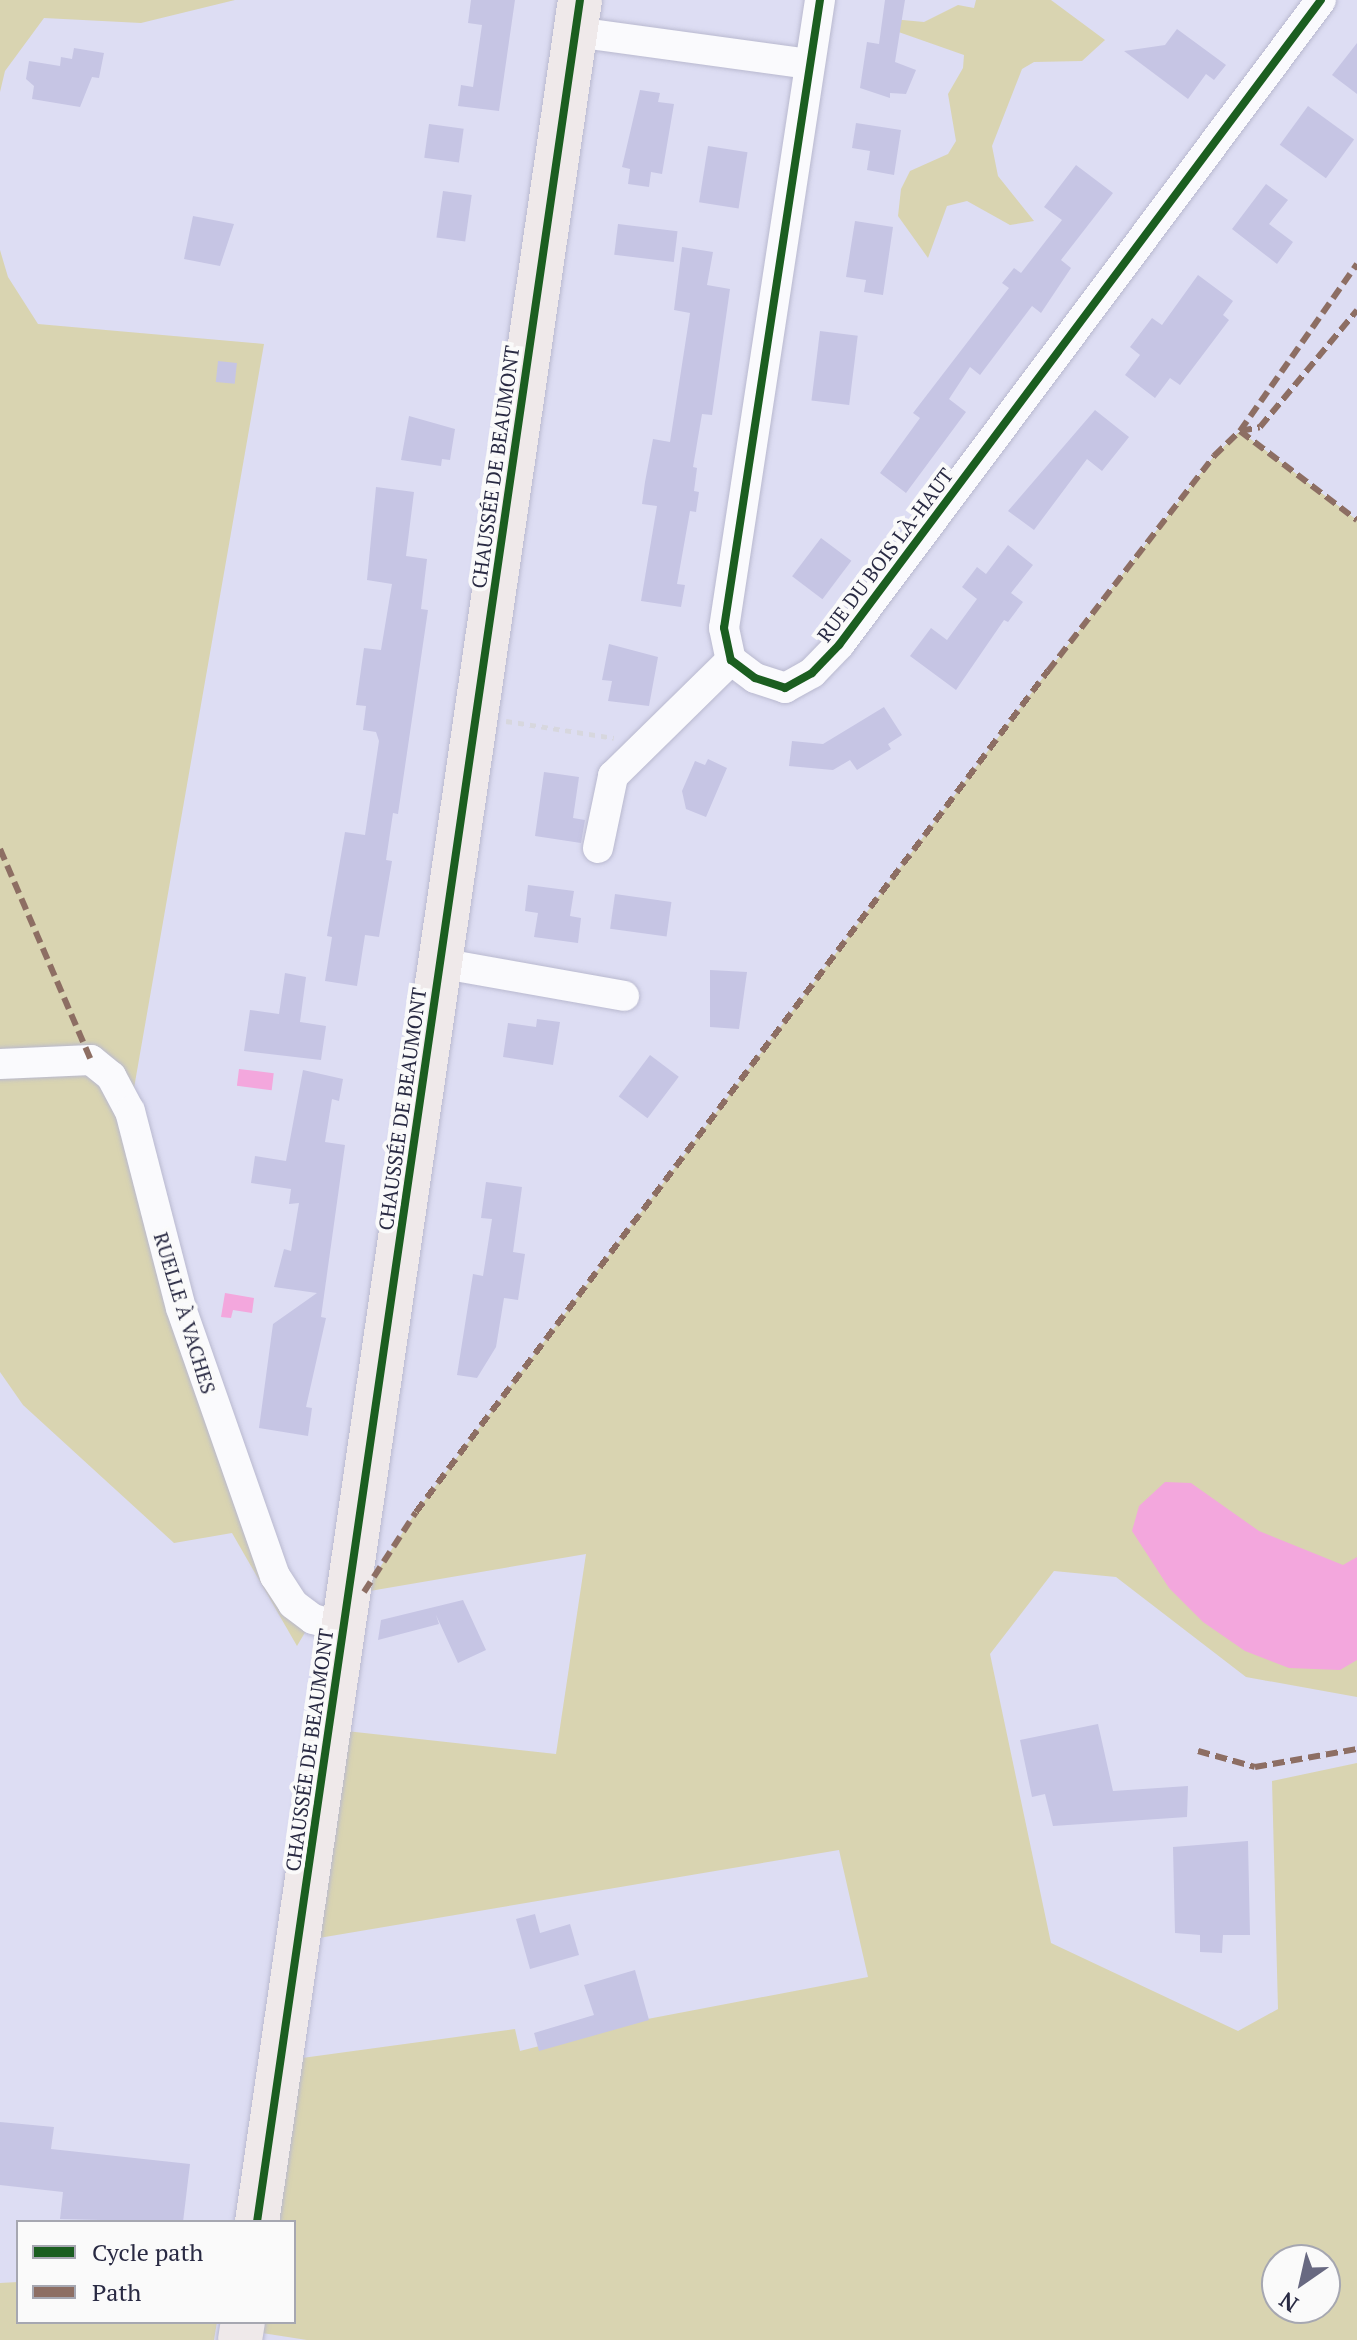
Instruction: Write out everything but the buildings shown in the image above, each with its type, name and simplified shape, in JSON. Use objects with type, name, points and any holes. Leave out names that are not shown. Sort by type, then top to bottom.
[{"type":"main road","name":"CHAUSSÉE DE BEAUMONT","points":[[257,2220],[578,16]]},
{"type":"street","points":[[598,848],[613,776],[643,742],[731,660],[724,628],[731,567],[820,0]]},
{"type":"street","name":"RUE DU BOIS LÀ-HAUT","points":[[731,660],[755,678],[785,688],[812,673],[839,645],[1321,0]]},
{"type":"street","points":[[578,16],[808,64]]},
{"type":"street","points":[[439,963],[624,996]]},
{"type":"street","name":"RUELLE À VACHES","points":[[0,1064],[91,1060],[111,1076],[130,1111],[181,1308],[275,1576],[293,1604],[313,1619],[343,1627]]},
{"type":"path","points":[[475,717],[643,742]]},
{"type":"shaded area","points":[[0,0],[235,0],[141,23],[44,18],[5,71],[0,92]]},
{"type":"shaded area","points":[[976,0],[1051,0],[1105,40],[1082,61],[1034,62],[1022,69],[992,146],[998,176],[1034,221],[1010,225],[967,201],[947,206],[928,258],[898,216],[901,189],[910,171],[948,154],[956,141],[948,94],[963,68],[964,55],[890,29],[892,19],[924,22],[958,5],[974,8]]},
{"type":"shaded area","points":[[0,250],[8,277],[38,324],[264,344],[130,1111],[275,1576],[313,1619],[297,1646],[232,1533],[174,1543],[23,1405],[0,1372]]},
{"type":"shaded area","points":[[1240,431],[1357,520],[1357,1697],[1246,1677],[1116,1577],[1054,1571],[990,1654],[1051,1943],[1238,2031],[1278,2009],[1272,1781],[1357,1763],[1357,2340],[307,2340],[242,2330],[243,2324],[296,2324],[296,2220],[257,2220],[280,2061],[515,2029],[520,2051],[637,2021],[868,1977],[839,1850],[313,1939],[328,1729],[556,1754],[586,1554],[364,1592],[416,1512],[1048,671],[1214,456]]},
{"type":"shaded area","points":[[239,1069],[274,1073],[272,1090],[237,1086]]},
{"type":"shaded area","points":[[225,1293],[254,1298],[252,1313],[233,1310],[231,1318],[221,1317]]},
{"type":"shaded area","points":[[1165,1482],[1191,1483],[1259,1531],[1343,1565],[1357,1557],[1357,1660],[1340,1670],[1289,1668],[1245,1651],[1203,1622],[1169,1588],[1132,1531],[1139,1506]]},
{"type":"shaded area","points":[[16,2282],[16,2324],[217,2324],[214,2340],[0,2340],[0,2283]]},
{"type":"marked path","points":[[364,1592],[416,1512],[1048,671],[1214,456],[1240,431],[1357,264]]},
{"type":"marked path","points":[[1240,431],[1260,427],[1357,310]]},
{"type":"marked path","points":[[1240,431],[1357,520]]},
{"type":"marked path","points":[[0,849],[91,1060]]},
{"type":"marked path","points":[[1198,1751],[1255,1767],[1357,1749]]},
{"type":"cycle path","points":[[257,2220],[580,0]]},
{"type":"cycle path","points":[[820,0],[724,628],[731,660],[755,678],[785,688],[812,673],[839,645],[1321,0]]}]
